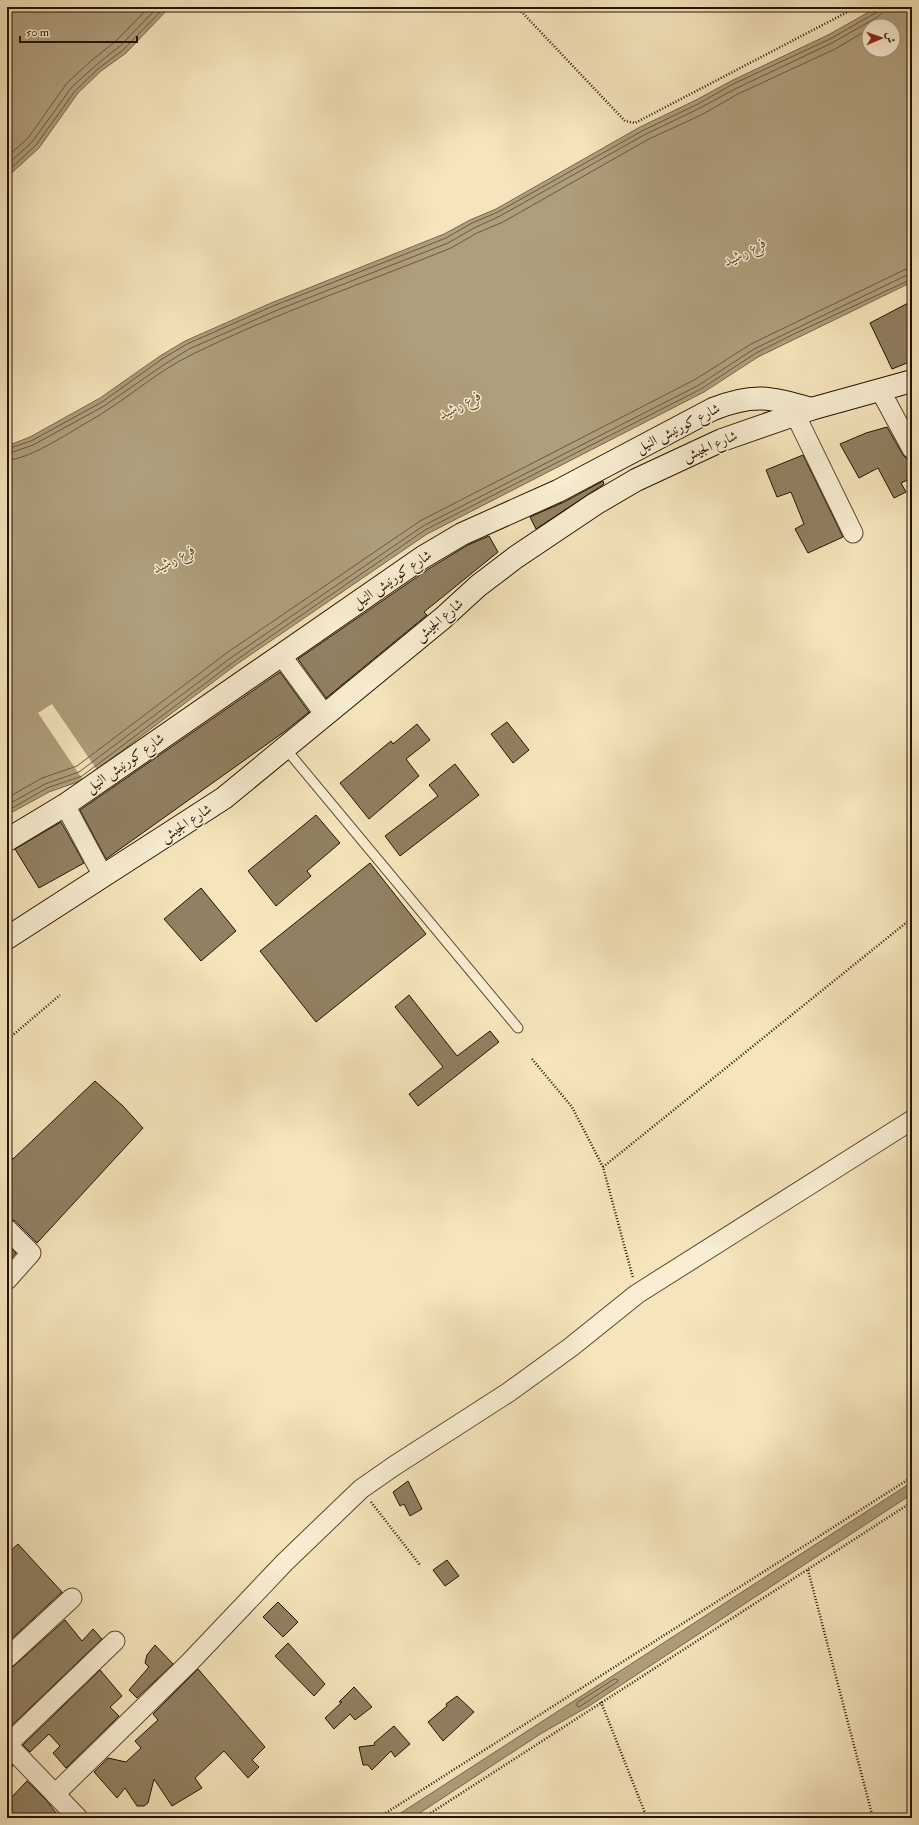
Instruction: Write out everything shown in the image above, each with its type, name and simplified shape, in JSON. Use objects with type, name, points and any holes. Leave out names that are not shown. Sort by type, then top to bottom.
[{"type":"main road","name":"شارع الجيش","points":[[7,938],[219,802],[478,586],[561,525],[629,484],[678,459],[722,440],[803,411],[912,381]]},
{"type":"main road","name":"شارع كورنيش النيل","points":[[7,840],[65,805],[442,545],[558,491],[713,409],[747,398],[763,398],[779,399],[803,411]]},
{"type":"street","points":[[880,390],[912,450]]},
{"type":"street","points":[[803,411],[853,533]]},
{"type":"street","points":[[281,655],[325,715]]},
{"type":"street","points":[[65,805],[103,876]]},
{"type":"street","points":[[55,1794],[189,1662],[290,1557],[361,1489],[509,1392],[570,1347],[637,1294],[912,1120]]},
{"type":"street","points":[[7,1229],[31,1253],[7,1280]]},
{"type":"street","points":[[7,1658],[72,1598]]},
{"type":"street","points":[[78,1818],[7,1744],[115,1641]]},
{"type":"lane","points":[[285,748],[518,1028]]},
{"type":"path","points":[[517,7],[625,122],[632,124],[674,104],[857,7]]},
{"type":"path","points":[[603,1167],[912,918]]},
{"type":"path","points":[[7,1040],[60,995]]},
{"type":"path","points":[[532,1059],[572,1107],[603,1167],[637,1294]]},
{"type":"path","points":[[378,1818],[912,1477]]},
{"type":"path","points":[[361,1489],[420,1565]]},
{"type":"path","points":[[423,1818],[912,1502]]},
{"type":"path","points":[[808,1570],[873,1818]]},
{"type":"path","points":[[601,1702],[647,1818]]},
{"type":"water","points":[[7,7],[170,7],[126,53],[101,71],[78,93],[39,148],[7,177]]},
{"type":"water","name":"فرع رشيد","points":[[878,7],[912,7],[912,282],[758,357],[704,392],[427,534],[237,664],[83,780],[49,792],[7,815],[7,446],[30,437],[100,398],[160,356],[185,341],[271,303],[444,234],[470,220],[496,209],[640,127],[731,81],[828,35]]},
{"type":"water","points":[[912,1482],[912,1494],[589,1706],[542,1733],[412,1818],[393,1818]]},
{"type":"pier","points":[[52,704],[97,770],[83,780],[38,713]]},
{"type":"building","points":[[912,301],[912,361],[892,369],[870,323]]},
{"type":"building","points":[[887,427],[903,455],[907,459],[912,460],[912,478],[901,483],[906,492],[894,498],[878,468],[859,478],[840,444],[866,433]]},
{"type":"building","points":[[803,455],[843,537],[808,553],[795,529],[804,524],[791,492],[777,497],[766,470]]},
{"type":"building","points":[[603,481],[604,484],[536,529],[530,517],[564,502]]},
{"type":"building","points":[[489,536],[498,552],[424,612],[427,615],[326,698],[298,659],[430,568],[468,545]]},
{"type":"building","points":[[280,672],[309,712],[284,732],[106,859],[80,810]]},
{"type":"building","points":[[507,722],[529,750],[513,763],[491,734]]},
{"type":"building","points":[[417,724],[430,740],[406,759],[419,776],[369,819],[340,783],[391,741],[393,744]]},
{"type":"building","points":[[455,764],[479,795],[400,856],[385,836],[438,796],[429,785]]},
{"type":"building","points":[[316,815],[340,843],[307,871],[311,876],[276,906],[248,871]]},
{"type":"building","points":[[61,822],[84,863],[39,888],[15,849]]},
{"type":"building","points":[[370,863],[426,934],[316,1022],[260,951]]},
{"type":"building","points":[[201,888],[236,931],[201,961],[164,919]]},
{"type":"building","points":[[409,995],[457,1056],[490,1031],[499,1042],[418,1106],[409,1094],[443,1067],[395,1007]]},
{"type":"building","points":[[95,1081],[123,1106],[143,1128],[37,1243],[15,1221],[7,1218],[7,1153],[13,1159]]},
{"type":"building","points":[[7,1245],[16,1253],[7,1263]]},
{"type":"building","points":[[408,1481],[422,1509],[410,1516],[404,1504],[400,1506],[393,1492]]},
{"type":"building","points":[[18,1544],[62,1592],[7,1643],[7,1554]]},
{"type":"building","points":[[447,1560],[459,1576],[445,1586],[433,1570]]},
{"type":"building","points":[[278,1602],[298,1622],[283,1637],[263,1617]]},
{"type":"building","points":[[65,1620],[82,1641],[93,1629],[102,1639],[7,1730],[7,1669],[14,1666]]},
{"type":"building","points":[[288,1643],[325,1684],[314,1696],[275,1656]]},
{"type":"building","points":[[155,1645],[173,1664],[137,1698],[129,1690],[149,1667],[145,1663],[147,1655]]},
{"type":"building","points":[[198,1669],[265,1747],[252,1760],[259,1767],[248,1778],[224,1751],[195,1778],[202,1788],[172,1806],[154,1779],[148,1803],[144,1806],[137,1806],[125,1788],[117,1798],[94,1772],[108,1758],[126,1762],[141,1748],[135,1741],[158,1720],[153,1714]]},
{"type":"building","points":[[100,1670],[122,1696],[110,1707],[119,1716],[66,1768],[53,1753],[60,1746],[49,1734],[30,1752],[23,1745]]},
{"type":"building","points":[[354,1687],[372,1707],[355,1720],[350,1714],[334,1729],[325,1718],[342,1702],[339,1702]]},
{"type":"building","points":[[457,1696],[474,1712],[443,1741],[428,1722],[447,1706],[446,1704]]},
{"type":"building","points":[[394,1726],[410,1744],[395,1757],[391,1751],[372,1770],[368,1765],[363,1765],[359,1747],[375,1745],[374,1743]]},
{"type":"building","points":[[7,1760],[13,1766],[7,1772]]},
{"type":"building","points":[[27,1781],[46,1800],[60,1818],[7,1818],[7,1802]]}]
